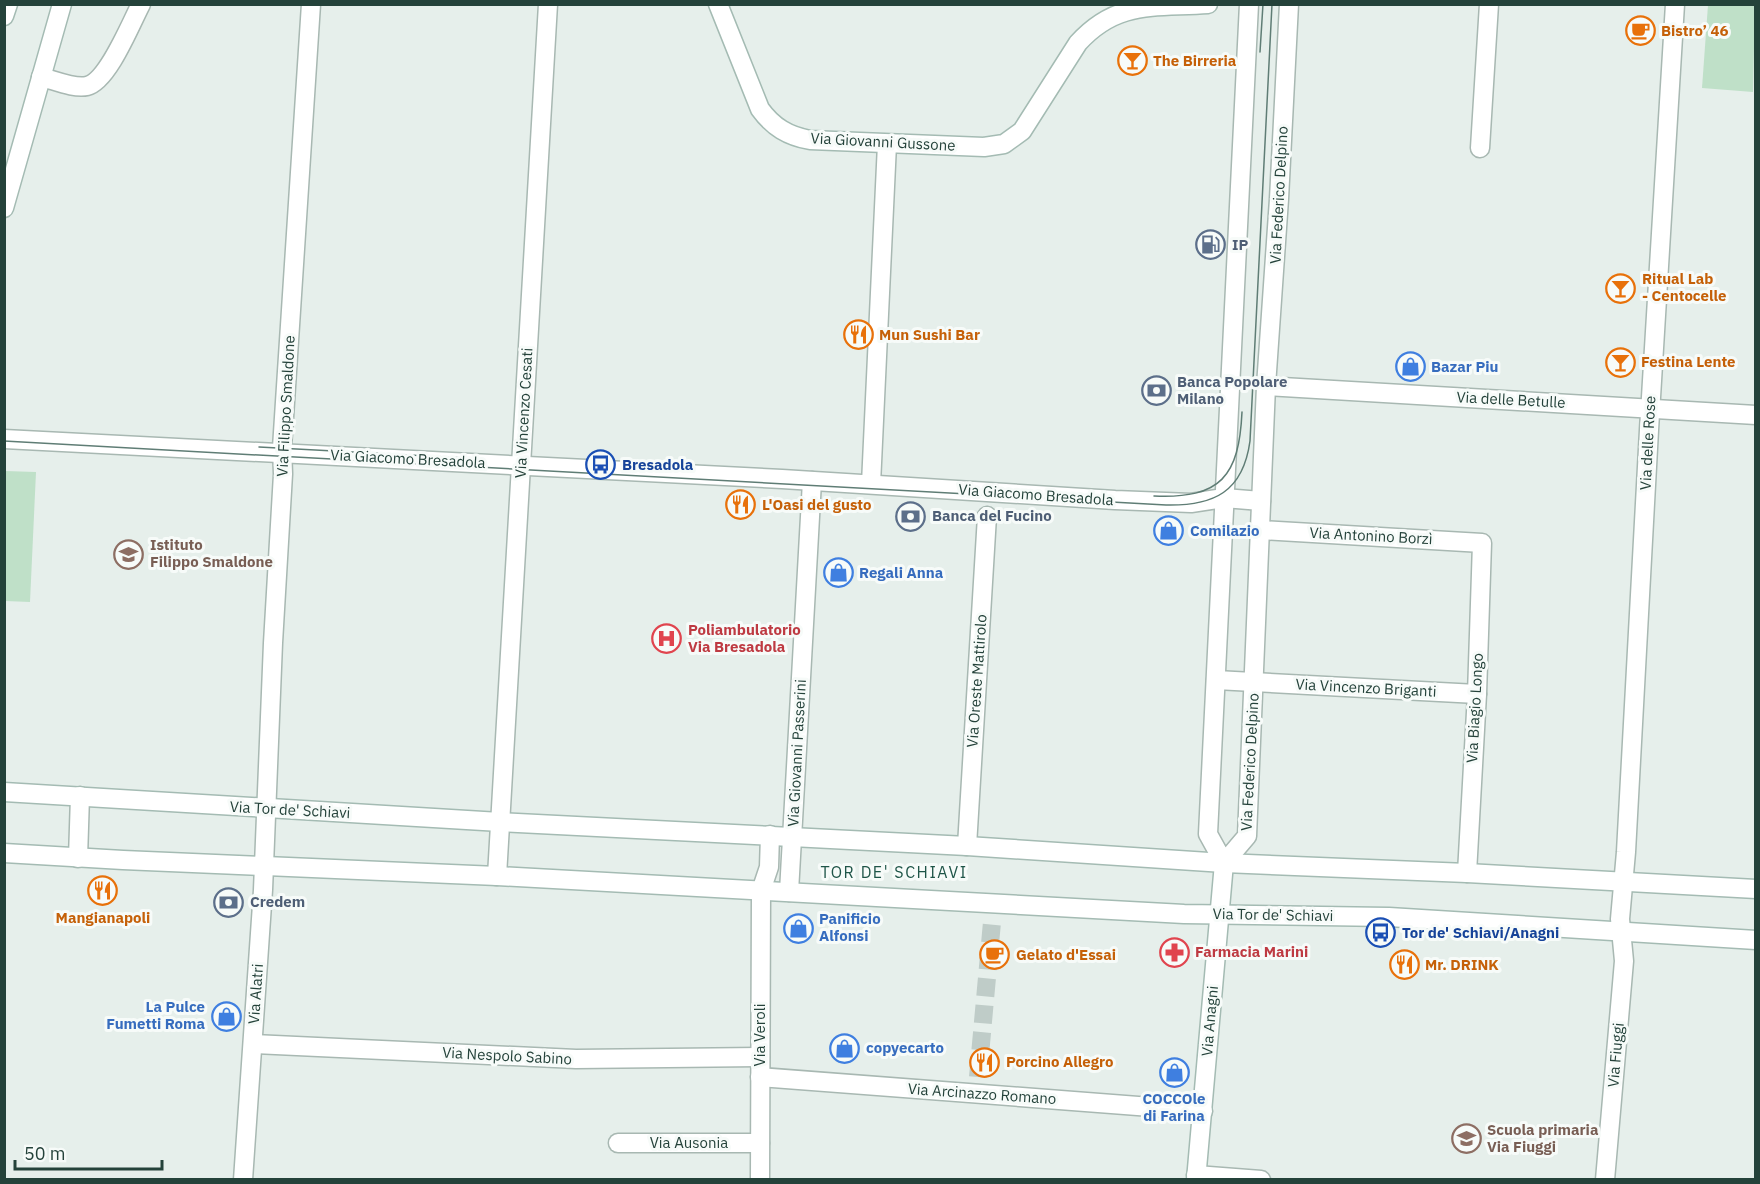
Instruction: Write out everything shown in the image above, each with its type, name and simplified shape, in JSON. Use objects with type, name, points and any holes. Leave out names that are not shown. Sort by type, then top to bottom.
[{"type":"street","points":[[4,16],[8,4]]},
{"type":"street","points":[[4,208],[62,4]]},
{"type":"street","name":"Via Filippo Smaldone","points":[[267,808],[282,452],[311,4]]},
{"type":"street","name":"Via Vincenzo Cesati","points":[[500,822],[548,4]]},
{"type":"street","name":"Via Giovanni Gussone","points":[[718,4],[756,101],[769,120],[789,135],[810,140],[984,147],[1004,144],[1017,136],[1029,122],[1088,31],[1107,17],[1133,7],[1208,4]]},
{"type":"street","points":[[1224,863],[1208,834],[1249,4]]},
{"type":"street","name":"Via Federico Delpino","points":[[1224,863],[1247,836],[1266,386],[1289,4]]},
{"type":"street","points":[[1480,148],[1488,4]]},
{"type":"street","name":"Via delle Rose","points":[[1620,932],[1675,4]]},
{"type":"street","points":[[41,77],[80,87],[95,82],[108,67],[135,6]]},
{"type":"street","points":[[876,485],[887,144]]},
{"type":"street","name":"Via delle Betulle","points":[[1266,386],[1755,415]]},
{"type":"street","name":"Via Giacomo Bresadola","points":[[4,439],[521,465],[1115,500],[1191,503],[1224,498],[1261,501]]},
{"type":"street","name":"Via Giovanni Passerini","points":[[792,836],[812,481]]},
{"type":"street","name":"Via Oreste Mattirolo","points":[[968,846],[987,516]]},
{"type":"street","name":"Via Antonino Borzì","points":[[1260,530],[1482,543]]},
{"type":"street","name":"Via Biagio Longo","points":[[1467,873],[1477,694],[1482,543]]},
{"type":"street","name":"Via Federico Delpino","points":[[1215,680],[1255,682]]},
{"type":"street","name":"Via Vincenzo Briganti","points":[[1255,682],[1477,694]]},
{"type":"street","name":"Via Tor de' Schiavi","points":[[4,792],[500,822],[968,846],[1224,863],[1467,873],[1755,889]]},
{"type":"street","points":[[78,858],[80,796]]},
{"type":"street","name":"Via Alatri","points":[[243,1179],[267,808]]},
{"type":"street","points":[[497,876],[500,822]]},
{"type":"street","points":[[761,891],[769,867],[770,835]]},
{"type":"street","points":[[789,892],[792,836]]},
{"type":"street","name":"Via Tor de' Schiavi","points":[[4,853],[497,876],[1184,915],[1389,917],[1755,940]]},
{"type":"street","name":"Via Anagni","points":[[1196,1177],[1224,863]]},
{"type":"street","name":"Via Veroli","points":[[760,1179],[761,891]]},
{"type":"street","name":"Via Fiuggi","points":[[1605,1179],[1624,962],[1620,932]]},
{"type":"street","name":"Via Nespolo Sabino","points":[[253,1044],[576,1059],[760,1057]]},
{"type":"street","name":"Via Arcinazzo Romano","points":[[760,1077],[1203,1111]]},
{"type":"street","name":"Via Ausonia","points":[[618,1143],[760,1143]]},
{"type":"street","points":[[1196,1177],[1261,1179]]},
{"type":"green space","points":[[1708,5],[1755,5],[1753,92],[1702,88]]},
{"type":"green space","points":[[5,471],[36,472],[30,602],[5,601]]},
{"type":"tunnel","points":[[978,1077],[992,922]]},
{"type":"tram line","points":[[1260,52],[1263,4]]},
{"type":"tram line","points":[[4,441],[1166,505],[1183,505],[1212,499],[1223,493],[1241,473],[1250,441],[1272,4]]},
{"type":"tram line","points":[[1154,496],[1196,493],[1210,488],[1222,479],[1231,467],[1236,453],[1242,412]]},
{"type":"tram line","points":[[259,447],[465,458]]},
{"type":"place","name":"Bistro’ 46","points":[[1640,31]]},
{"type":"place","name":"The Birreria","points":[[1132,61]]},
{"type":"place","name":"IP","points":[[1211,245]]},
{"type":"place","name":"Ritual Lab - Centocelle","points":[[1621,288]]},
{"type":"place","name":"Mun Sushi Bar","points":[[858,335]]},
{"type":"place","name":"Festina Lente","points":[[1620,362]]},
{"type":"place","name":"Bazar Piu","points":[[1410,367]]},
{"type":"place","name":"Banca Popolare Milano","points":[[1156,391]]},
{"type":"place","name":"Bresadola","points":[[601,465]]},
{"type":"place","name":"L'Oasi del gusto","points":[[741,505]]},
{"type":"place","name":"Banca del Fucino","points":[[911,516]]},
{"type":"place","name":"Comilazio","points":[[1169,531]]},
{"type":"place","name":"Istituto Filippo Smaldone","points":[[129,554]]},
{"type":"place","name":"Regali Anna","points":[[838,573]]},
{"type":"place","name":"Poliambulatorio Via Bresadola","points":[[667,639]]},
{"type":"place","name":"Mangianapoli","points":[[103,891]]},
{"type":"place","name":"Credem","points":[[229,902]]},
{"type":"place","name":"Panificio Alfonsi","points":[[798,928]]},
{"type":"place","name":"Tor de' Schiavi/Anagni","points":[[1381,933]]},
{"type":"place","name":"Farmacia Marini","points":[[1174,952]]},
{"type":"place","name":"Gelato d'Essai","points":[[995,955]]},
{"type":"place","name":"Mr. DRINK","points":[[1404,965]]},
{"type":"place","name":"La Pulce Fumetti Roma","points":[[226,1016]]},
{"type":"place","name":"copyecarto","points":[[845,1048]]},
{"type":"place","name":"Porcino Allegro","points":[[985,1062]]},
{"type":"place","name":"COCCOle di Farina","points":[[1174,1072]]},
{"type":"place","name":"Scuola primaria Via Fiuggi","points":[[1466,1139]]},
{"type":"district","name":"TOR DE' SCHIAVI","points":[[894,872]]}]
